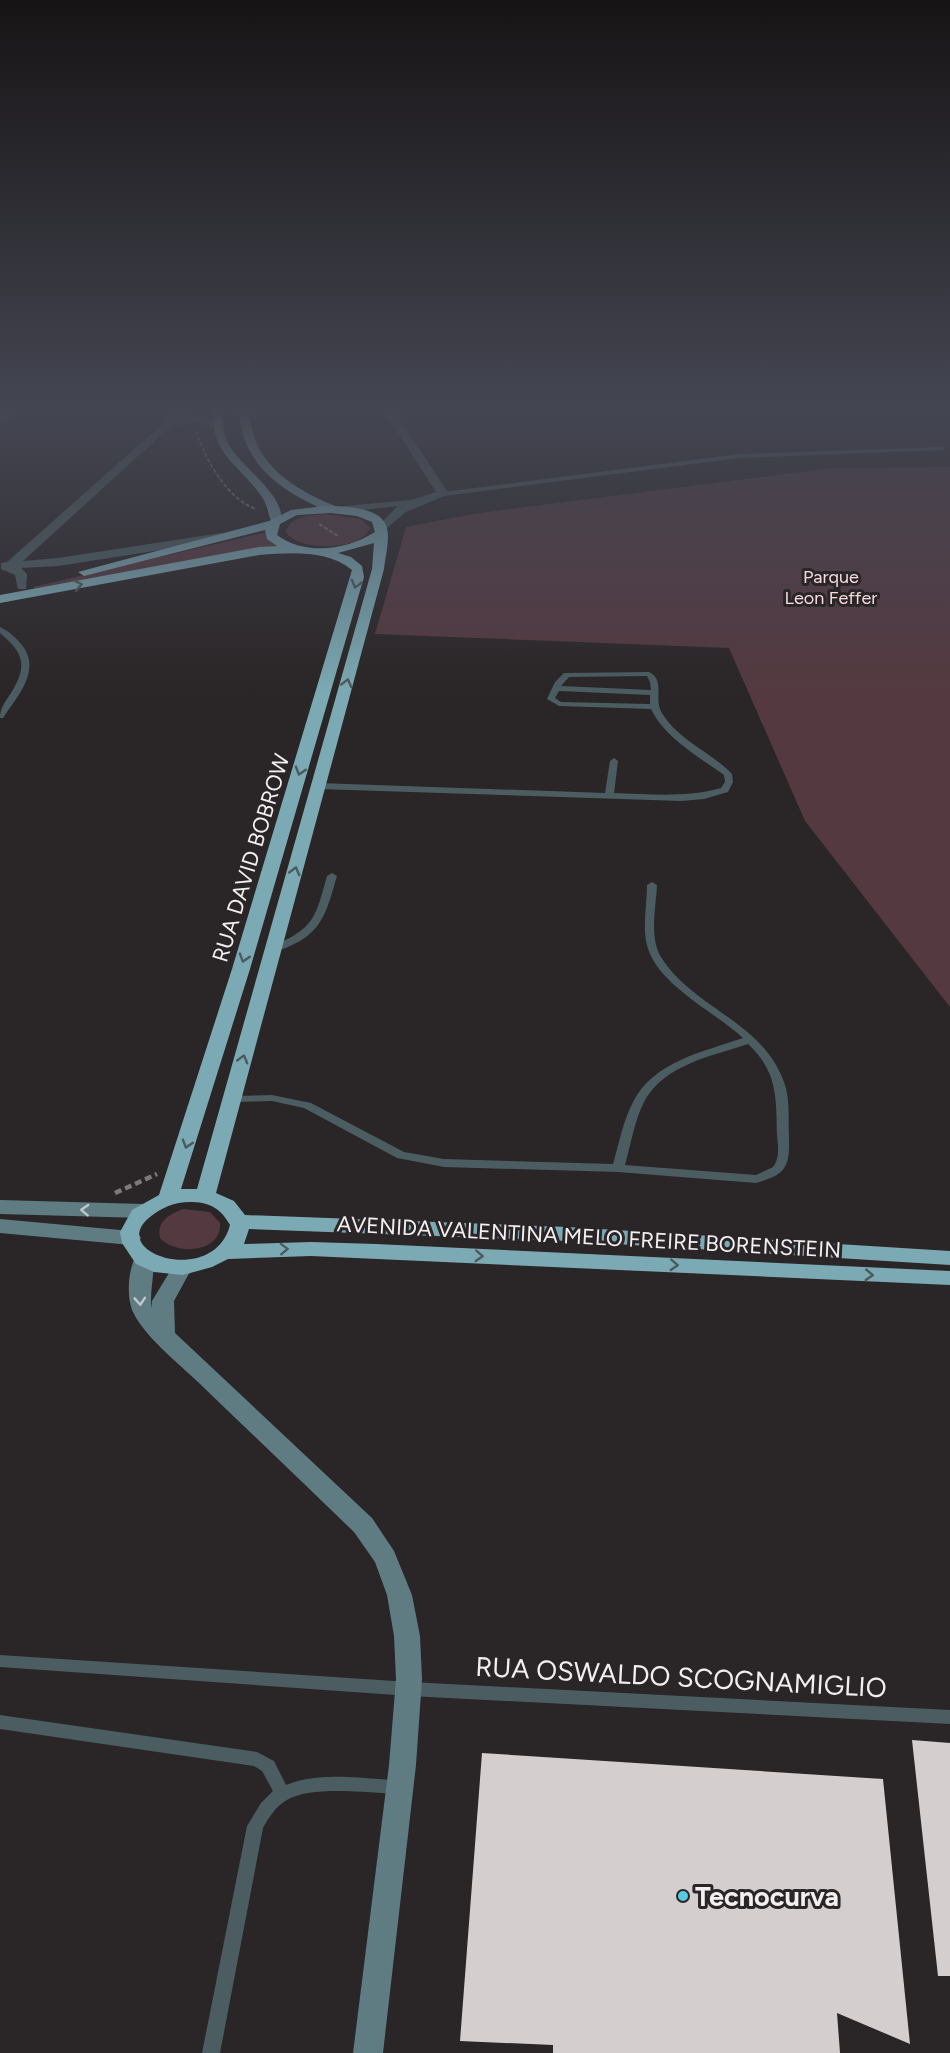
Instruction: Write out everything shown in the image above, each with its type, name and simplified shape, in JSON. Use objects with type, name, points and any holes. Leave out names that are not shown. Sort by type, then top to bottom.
[{"type":"highway","points":[[0,590],[226,537],[299,512],[339,509],[368,516],[382,530]]},
{"type":"highway","name":"RUA DAVID BOBROW","points":[[168,1198],[244,958],[358,577],[358,569],[351,562],[320,552],[296,549],[273,538],[270,530],[274,522]]},
{"type":"highway","name":"RUA DAVID BOBROW","points":[[320,552],[355,547],[382,530]]},
{"type":"highway","name":"RUA DAVID BOBROW","points":[[205,1196],[378,569],[382,530]]},
{"type":"highway","points":[[0,599],[259,551],[296,549]]},
{"type":"highway","points":[[205,1196],[227,1205],[239,1222],[235,1242],[226,1252],[205,1263],[182,1268],[161,1266],[144,1259],[134,1250],[130,1238],[136,1220],[144,1211],[168,1198],[205,1196]]},
{"type":"highway","name":"AVENIDA VALENTINA MELO FREIRE BORENSTEIN","points":[[239,1222],[311,1222],[568,1234],[950,1258]]},
{"type":"highway","name":"AVENIDA VALENTINA MELO FREIRE BORENSTEIN","points":[[226,1252],[365,1250],[950,1279]]},
{"type":"main road","points":[[271,502],[274,522]]},
{"type":"main road","points":[[321,502],[339,509]]},
{"type":"main road","points":[[0,1207],[144,1211]]},
{"type":"main road","points":[[0,1226],[130,1238]]},
{"type":"main road","points":[[144,1259],[140,1284],[141,1311],[150,1324],[164,1333],[379,1543],[391,1566],[399,1592],[405,1628],[410,1689],[368,2053]]},
{"type":"main road","points":[[164,1333],[163,1302],[182,1268]]},
{"type":"street","points":[[5,566],[78,502]]},
{"type":"street","points":[[339,509],[410,502]]},
{"type":"street","points":[[382,530],[395,513],[416,502]]},
{"type":"street","points":[[5,566],[58,562],[226,537]]},
{"type":"street","points":[[5,566],[21,574],[22,586]]},
{"type":"lane","points":[[0,629],[17,641],[24,650],[27,661],[24,679],[0,716]]},
{"type":"lane","points":[[319,786],[609,796],[704,796],[719,793],[729,786],[728,774],[662,720],[653,707],[652,676],[641,673],[567,675],[556,688],[551,699],[559,704],[653,707]]},
{"type":"lane","points":[[556,688],[654,693]]},
{"type":"lane","points":[[609,796],[614,761]]},
{"type":"lane","points":[[274,948],[311,932],[317,924],[332,876]]},
{"type":"lane","points":[[232,1099],[272,1098],[307,1105],[401,1155],[444,1163],[618,1168],[756,1179],[771,1175],[781,1169],[784,1157],[780,1087],[769,1064],[752,1039],[682,986],[655,956],[650,943],[652,885]]},
{"type":"lane","points":[[618,1168],[635,1110],[649,1086],[665,1072],[752,1039]]},
{"type":"lane","name":"RUA OSWALDO SCOGNAMIGLIO","points":[[0,1661],[410,1689],[950,1717]]},
{"type":"lane","points":[[0,1722],[257,1759],[268,1766],[282,1794]]},
{"type":"lane","points":[[211,2053],[255,1826],[268,1806],[282,1794],[302,1786],[398,1787]]},
{"type":"green space","name":"Parque Leon Feffer","points":[[567,502],[950,502],[950,1007],[805,821],[729,648],[375,634],[406,527],[479,513]]},
{"type":"green space","points":[[325,514],[361,519],[370,528],[365,536],[355,541],[330,546],[303,543],[293,539],[286,532],[296,520]]},
{"type":"green space","points":[[267,532],[278,545],[35,590],[33,587]]},
{"type":"green space","points":[[183,1209],[210,1212],[220,1223],[219,1233],[214,1241],[206,1246],[187,1249],[167,1244],[160,1238],[160,1227],[165,1219]]},
{"type":"building","points":[[912,1740],[950,1743],[950,1976],[938,1976]]},
{"type":"building","name":"Tecnocurva","points":[[482,1753],[883,1779],[910,2044],[837,2013],[840,2053],[553,2053],[553,2045],[460,2041]]},
{"type":"place","name":"Tecnocurva","points":[[683,1896]]}]
